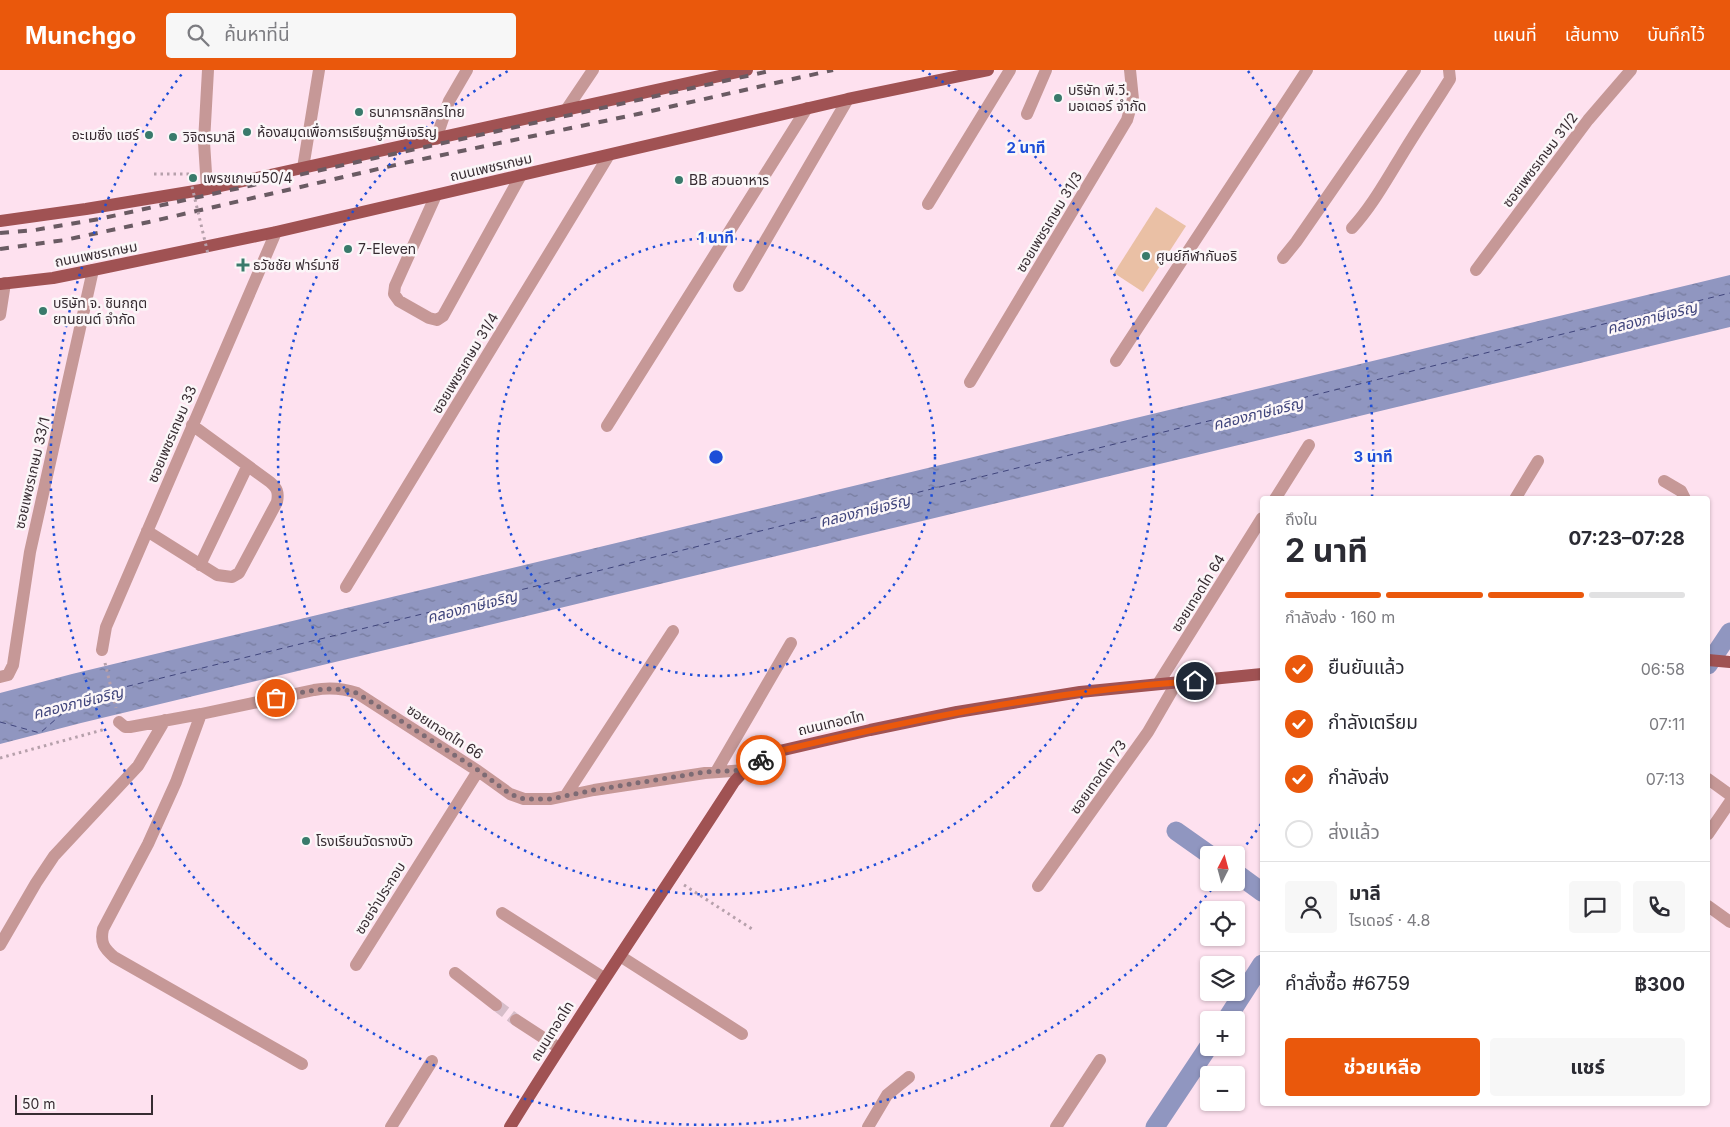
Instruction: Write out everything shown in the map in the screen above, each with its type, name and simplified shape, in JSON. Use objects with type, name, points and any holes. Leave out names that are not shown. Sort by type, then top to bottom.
[{"type":"main road","points":[[0,221],[207,189],[566,110],[724,73],[747,70]]},
{"type":"main road","points":[[939,80],[950,77],[956,70]]},
{"type":"main road","name":"ถนนเพชรเกษม","points":[[2,284],[53,278],[276,232],[807,108],[988,70]]},
{"type":"main road","points":[[1710,660],[1730,662]]},
{"type":"main road","name":"ถนนเทอดไท","points":[[510,1127],[604,978],[673,878],[734,782],[745,770],[775,752],[870,730],[1000,705],[1080,692],[1260,674]]},
{"type":"street","points":[[207,189],[204,142],[208,70]]},
{"type":"street","points":[[303,168],[319,70]]},
{"type":"street","points":[[436,139],[449,101],[467,70]]},
{"type":"street","points":[[566,110],[593,70]]},
{"type":"street","points":[[928,204],[1010,70]]},
{"type":"street","points":[[1027,114],[1046,70]]},
{"type":"street","name":"ซอยเพชรเกษม 31/3","points":[[970,382],[1127,120],[1133,99],[1130,70]]},
{"type":"street","points":[[1116,361],[1308,70]]},
{"type":"street","points":[[1283,258],[1415,70]]},
{"type":"street","points":[[1352,228],[1386,184],[1400,158],[1450,79],[1449,70]]},
{"type":"street","name":"ซอยเพชรเกษม 31/2","points":[[1476,270],[1588,120],[1631,70]]},
{"type":"street","points":[[739,286],[848,99]]},
{"type":"street","points":[[607,426],[807,108]]},
{"type":"street","name":"ซอยเพชรเกษม 31/4","points":[[346,587],[609,155]]},
{"type":"street","points":[[436,195],[394,286],[394,294],[399,301],[429,318],[437,320],[443,316],[521,175]]},
{"type":"street","name":"ซอยเพชรเกษม 33","points":[[102,650],[106,627],[276,232]]},
{"type":"street","name":"ซอยเพชรเกษม 33/1","points":[[0,677],[8,675],[13,665],[30,552],[93,270]]},
{"type":"street","points":[[0,315],[2,284]]},
{"type":"street","points":[[147,531],[217,575],[223,577],[232,576],[239,573],[278,502],[276,487],[192,425]]},
{"type":"street","points":[[1277,496],[1309,445]]},
{"type":"street","points":[[1517,496],[1538,461]]},
{"type":"street","points":[[200,565],[247,467]]},
{"type":"street","points":[[1664,482],[1682,491],[1684,496]]},
{"type":"street","name":"ซอยเทอดไท 64","points":[[1158,684],[1260,521]]},
{"type":"street","points":[[566,795],[673,631]]},
{"type":"street","points":[[716,772],[791,643]]},
{"type":"street","name":"ซอยเทอดไท 73","points":[[1038,886],[1148,732],[1177,682]]},
{"type":"street","name":"ซอยเทอดไท 66","points":[[123,724],[166,720],[314,690],[342,688],[357,693],[478,770],[510,794],[524,799],[551,799],[603,788],[716,772],[745,770]]},
{"type":"street","points":[[201,714],[176,782],[148,844],[103,930],[101,940],[104,949],[114,957],[302,1064]]},
{"type":"street","points":[[0,945],[54,856],[138,766],[166,720]]},
{"type":"street","name":"ซอยจ่าประกอบ","points":[[356,965],[478,770]]},
{"type":"street","points":[[1710,780],[1730,795]]},
{"type":"street","points":[[1710,831],[1730,802]]},
{"type":"street","points":[[1710,907],[1730,922]]},
{"type":"street","points":[[502,913],[604,978]]},
{"type":"street","points":[[620,956],[742,1034]]},
{"type":"street","points":[[455,972],[496,1005]]},
{"type":"street","points":[[516,1020],[559,1048]]},
{"type":"street","points":[[1056,1127],[1100,1060]]},
{"type":"street","points":[[391,1127],[432,1061]]},
{"type":"street","points":[[868,1127],[887,1094],[909,1077]]},
{"type":"path","points":[[154,174],[189,174],[208,254]]},
{"type":"path","points":[[0,758],[123,724],[102,650]]},
{"type":"path","points":[[673,878],[752,929]]},
{"type":"shaded area","points":[[1156,207],[1186,226],[1143,292],[1114,273]]},
{"type":"water","name":"คลองภาษีเจริญ","points":[[1730,275],[1730,327],[0,744],[0,693],[72,674]]},
{"type":"waterway","points":[[1710,662],[1730,632]]},
{"type":"waterway","points":[[1176,831],[1200,848]]},
{"type":"waterway","points":[[1245,880],[1260,891]]},
{"type":"waterway","points":[[1232,1011],[1260,967]]},
{"type":"waterway","points":[[1155,1127],[1202,1056]]},
{"type":"ferry route","points":[[0,722],[40,733],[80,698],[1730,293]]},
{"type":"tunnel","points":[[496,1005],[516,1020]]},
{"type":"railway","points":[[0,233],[35,230],[99,219],[774,70]]},
{"type":"railway","points":[[0,249],[65,240],[149,222],[404,163],[638,114],[833,70]]},
{"type":"way so far","points":[[276,698],[328,688],[342,688],[357,693],[478,770],[510,794],[524,799],[551,799],[705,772],[745,770],[761,760]]},
{"type":"place","name":"บริษัท พี.วี. มอเตอร์ จำกัด","points":[[1058,98]]},
{"type":"place","name":"ธนาคารกสิกรไทย","points":[[359,112]]},
{"type":"place","name":"ห้องสมุดเพื่อการเรียนรู้ภาษีเจริญ","points":[[247,132]]},
{"type":"place","name":"อะเมซิ่ง แฮร์","points":[[149,135]]},
{"type":"place","name":"วิจิตรมาลี","points":[[173,137]]},
{"type":"place","name":"เพรชเกษม50/4","points":[[193,178]]},
{"type":"place","name":"BB สวนอาหาร","points":[[679,180]]},
{"type":"place","name":"7-Eleven","points":[[348,249]]},
{"type":"place","name":"ศูนย์กีฬากันอริ","points":[[1146,256]]},
{"type":"place","name":"ธวัชชัย ฟาร์มาซี","points":[[243,265]]},
{"type":"place","name":"บริษัท จ. ชินกฤต ยานยนต์ จำกัด","points":[[43,311]]},
{"type":"place","name":"โรงเรียนวัดรางบัว","points":[[306,841]]},
{"type":"route","points":[[761,760],[775,752],[957,712],[1080,692],[1195,681]]}]
